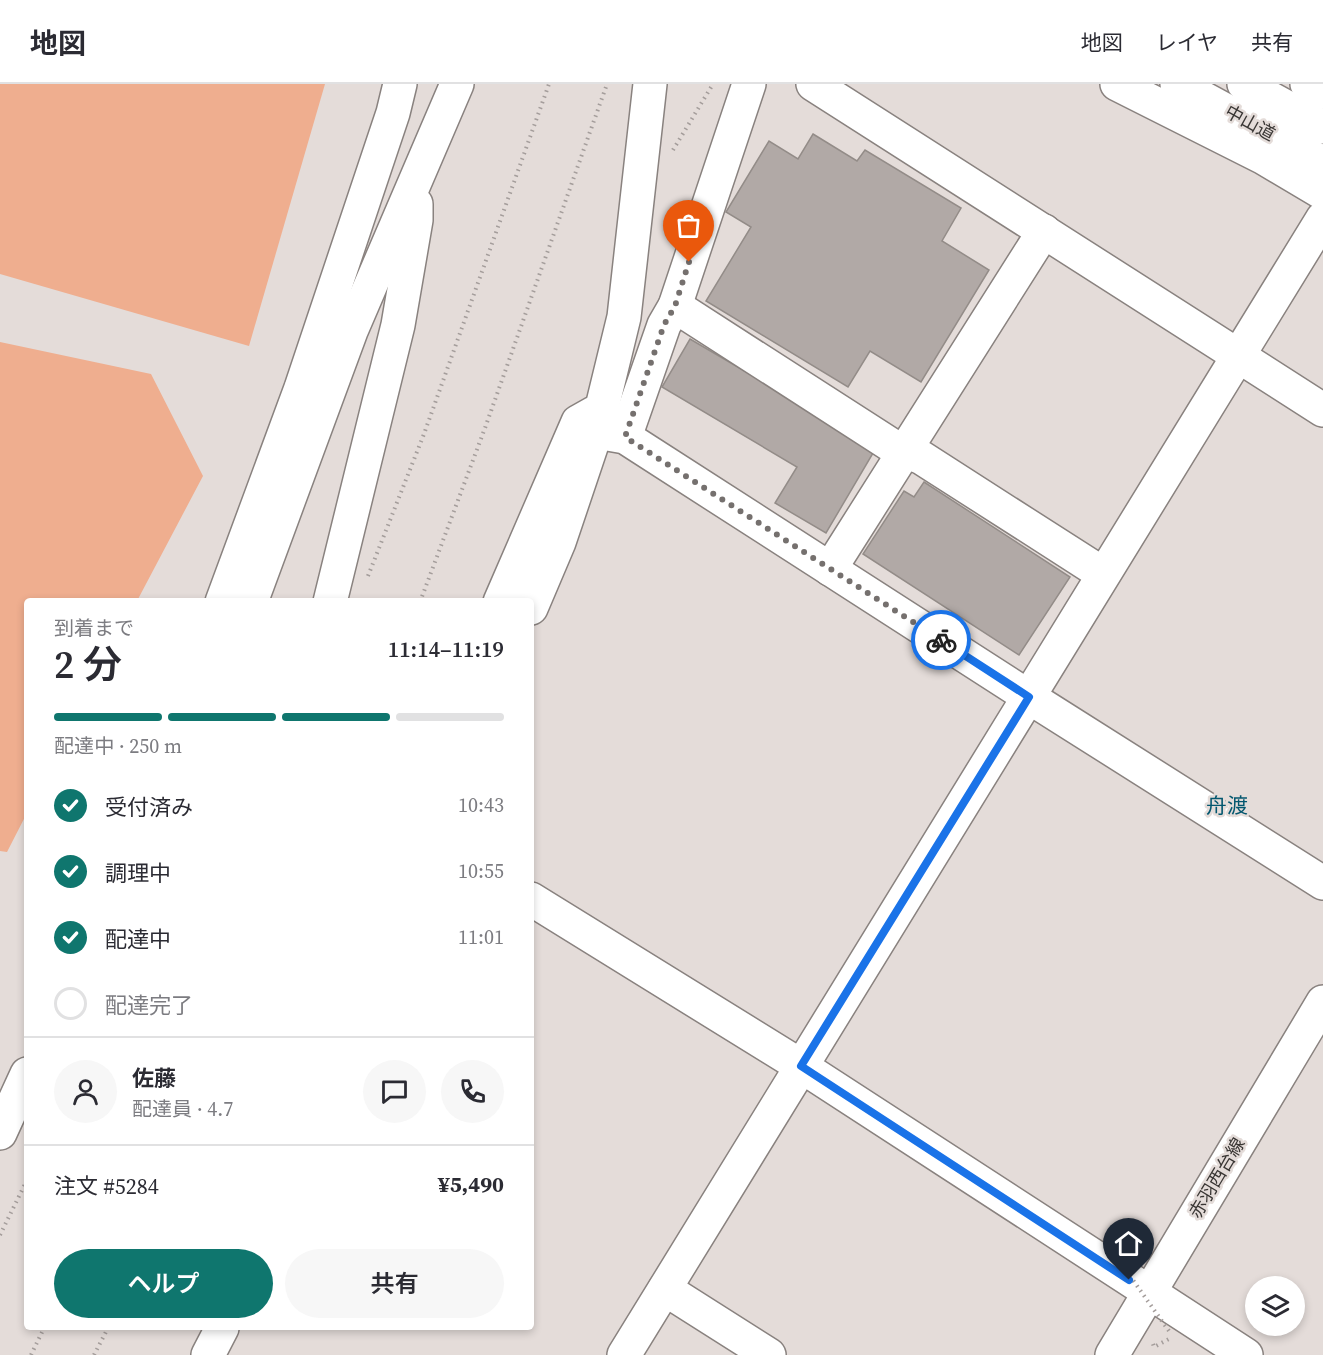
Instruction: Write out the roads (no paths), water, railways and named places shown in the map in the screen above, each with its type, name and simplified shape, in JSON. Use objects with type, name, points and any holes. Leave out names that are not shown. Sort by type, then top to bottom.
[{"type":"main road","points":[[252,598],[351,331],[457,84]]},
{"type":"main road","points":[[608,425],[624,317],[650,84]]},
{"type":"main road","points":[[534,601],[608,425],[675,306],[748,84]]},
{"type":"main road","points":[[813,84],[1323,410]]},
{"type":"main road","points":[[1117,84],[1264,158],[1323,193]]},
{"type":"main road","name":"中山道","points":[[1177,84],[1323,164]]},
{"type":"main road","name":"中山道","points":[[1244,84],[1323,127]]},
{"type":"main road","points":[[1307,84],[1323,92]]},
{"type":"main road","points":[[331,598],[398,325],[416,220],[417,176],[396,99]]},
{"type":"main road","points":[[223,598],[301,388],[396,99]]},
{"type":"main road","points":[[624,1355],[1323,218]]},
{"type":"main road","points":[[831,568],[1044,231]]},
{"type":"main road","points":[[675,306],[891,445],[922,458],[1103,574]]},
{"type":"main road","points":[[502,598],[578,422],[608,425],[1029,697],[1323,883]]},
{"type":"main road","points":[[534,901],[801,1066],[1246,1355]]},
{"type":"main road","name":"赤羽西台線","points":[[1112,1355],[1323,1002]]},
{"type":"main road","points":[[0,1133],[24,1081]]},
{"type":"main road","points":[[664,1289],[769,1355]]},
{"type":"main road","points":[[208,1355],[221,1330]]},
{"type":"district","name":"舟渡","points":[[1227,806]]}]
